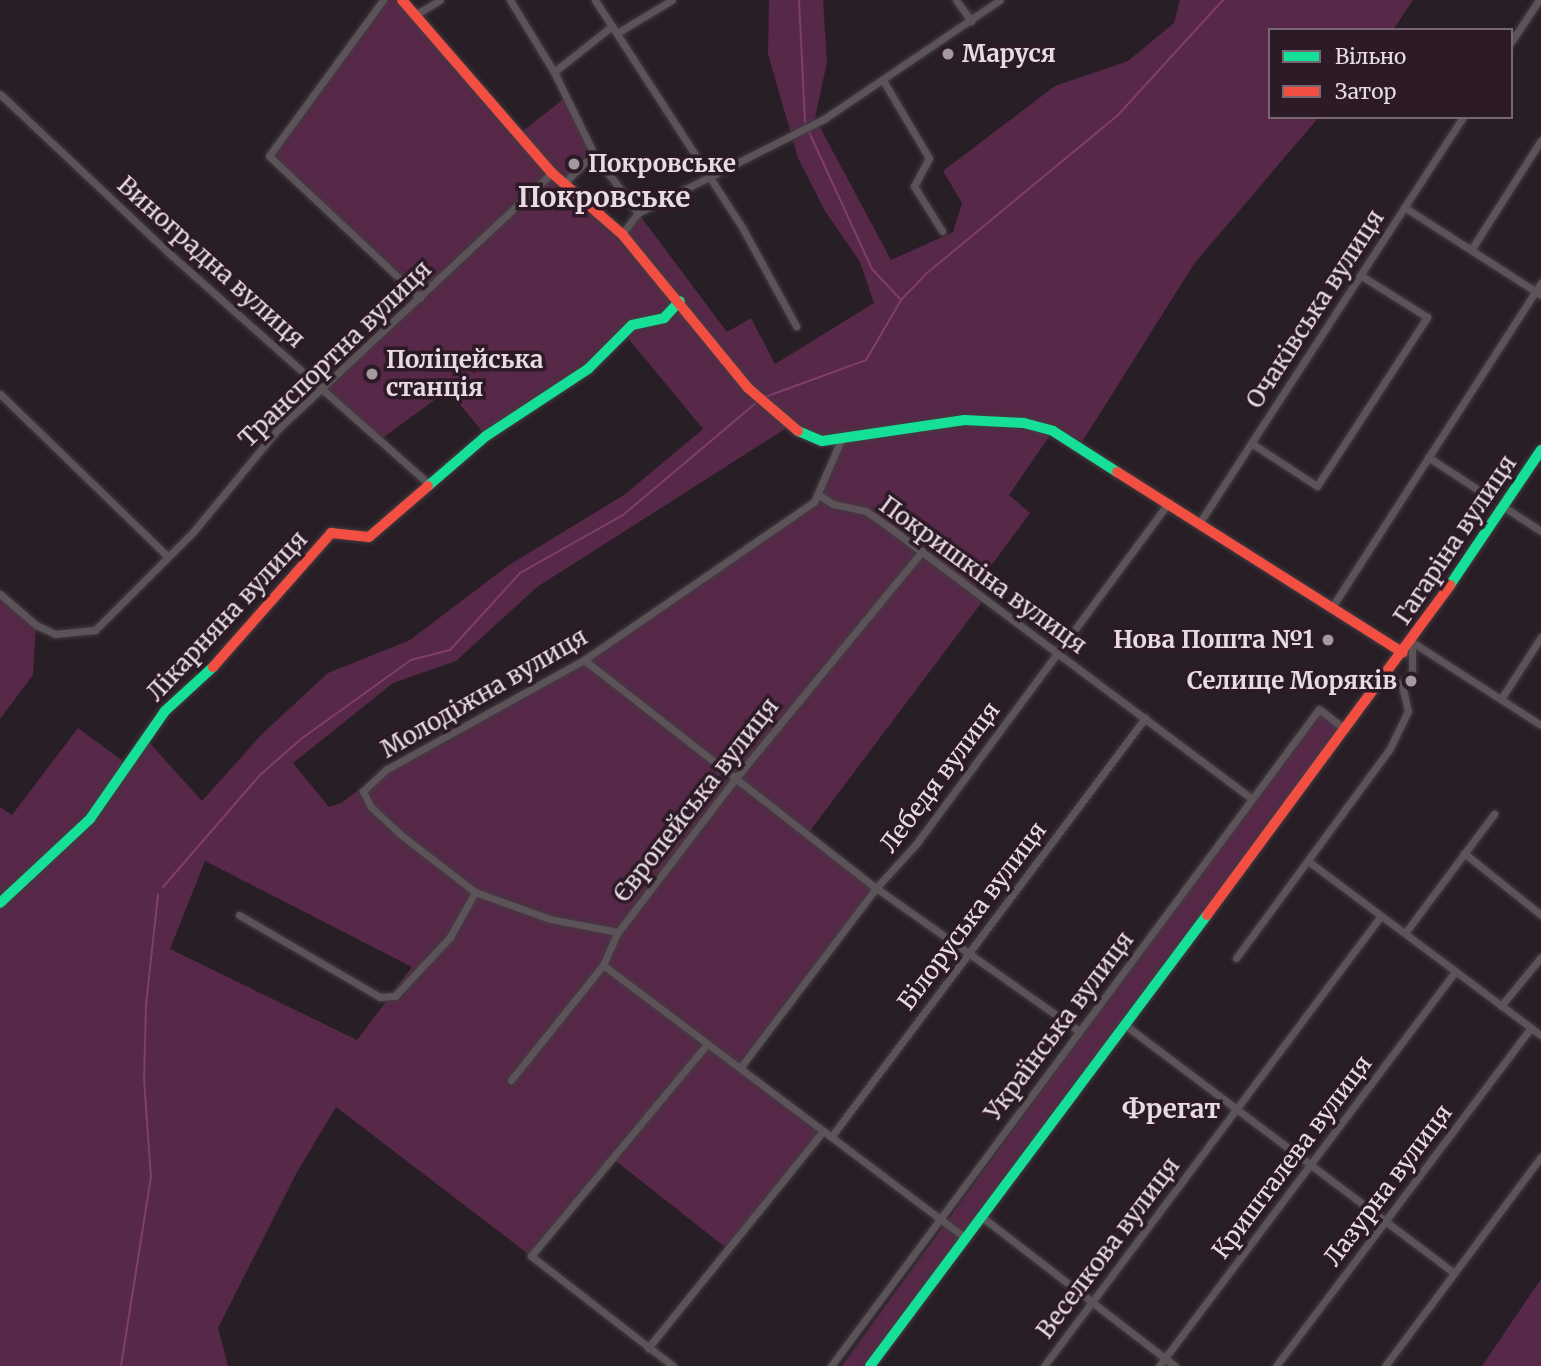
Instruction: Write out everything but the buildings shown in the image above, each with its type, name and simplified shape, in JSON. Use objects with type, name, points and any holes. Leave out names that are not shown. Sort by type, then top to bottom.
[{"type":"street","points":[[383,0],[269,156],[420,298]]},
{"type":"street","points":[[402,0],[552,173],[622,234],[680,301],[767,410],[806,437],[841,440],[964,420],[1024,423],[1053,431],[1403,653]]},
{"type":"street","points":[[415,15],[440,0]]},
{"type":"street","points":[[510,0],[554,72],[594,154],[638,214]]},
{"type":"street","points":[[595,0],[743,229],[796,326]]},
{"type":"street","points":[[554,72],[614,29],[672,0]]},
{"type":"street","points":[[956,0],[971,21]]},
{"type":"street","points":[[622,234],[638,214],[824,119],[884,82],[1000,0]]},
{"type":"street","points":[[1513,39],[1539,0]]},
{"type":"street","points":[[884,82],[929,158],[914,186],[942,231]]},
{"type":"street","name":"Виноградна вулиця","points":[[0,94],[171,255],[429,484]]},
{"type":"street","name":"Очаківська вулиця","points":[[1199,522],[1461,119]]},
{"type":"street","points":[[1471,250],[1541,140]]},
{"type":"street","points":[[563,184],[594,154]]},
{"type":"street","name":"Транспортна вулиця","points":[[0,594],[36,625],[54,634],[95,630],[167,556],[277,430],[324,389],[552,173]]},
{"type":"street","points":[[1404,207],[1538,293]]},
{"type":"street","points":[[1251,443],[1317,486],[1427,317],[1360,275]]},
{"type":"street","points":[[1332,607],[1538,293],[1541,283]]},
{"type":"street","name":"Лікарняна вулиця","points":[[0,903],[90,819],[165,711],[194,689],[331,533],[369,537],[486,436],[588,369],[632,325],[664,318],[680,301]]},
{"type":"street","points":[[0,394],[167,556]]},
{"type":"street","points":[[819,495],[841,440]]},
{"type":"street","name":"Гагаріна вулиця","points":[[870,1366],[1412,642],[1541,450]]},
{"type":"street","points":[[1429,457],[1486,495]]},
{"type":"street","name":"Покришкіна вулиця","points":[[819,495],[833,504],[866,511],[1252,799]]},
{"type":"street","name":"Молодіжна вулиця","points":[[475,892],[400,834],[372,807],[363,791],[387,769],[584,660],[819,495]]},
{"type":"street","name":"Лебедя вулиця","points":[[740,1068],[876,888],[916,844],[954,787],[1059,653],[1168,504]]},
{"type":"street","points":[[1504,507],[1541,531]]},
{"type":"street","name":"Європейська вулиця","points":[[511,1080],[603,965],[618,932],[734,779],[922,551]]},
{"type":"street","points":[[1501,699],[1541,637]]},
{"type":"street","points":[[1402,686],[1412,673],[1412,642]]},
{"type":"street","points":[[1412,642],[1541,725]]},
{"type":"street","points":[[584,660],[876,888],[1080,1031]]},
{"type":"street","points":[[1236,958],[1399,733],[1408,711],[1402,686],[1386,674]]},
{"type":"street","name":"Українська вулиця","points":[[831,1366],[1319,709],[1345,729]]},
{"type":"street","name":"Білоруська вулиця","points":[[831,1137],[1145,718]]},
{"type":"street","points":[[1405,933],[1494,814]]},
{"type":"street","points":[[1464,853],[1541,915]]},
{"type":"street","points":[[1308,861],[1541,1035]]},
{"type":"street","points":[[239,915],[380,997],[395,996],[450,937],[475,892],[551,919],[618,932]]},
{"type":"street","name":"Веселкова вулиця","points":[[1044,1366],[1380,917]]},
{"type":"street","points":[[1502,1006],[1541,957]]},
{"type":"street","points":[[603,965],[966,1239]]},
{"type":"street","name":"Кришталева вулиця","points":[[1159,1366],[1455,971]]},
{"type":"street","points":[[1125,1025],[1454,1273]]},
{"type":"street","name":"Лазурна вулиця","points":[[1276,1366],[1531,1028]]},
{"type":"street","points":[[673,1366],[531,1256],[707,1044]]},
{"type":"street","points":[[648,1348],[823,1131]]},
{"type":"street","points":[[1385,1366],[1541,1157]]},
{"type":"street","points":[[982,1217],[1175,1366]]},
{"type":"shaded area","points":[[383,0],[402,0],[518,135],[566,97],[594,154],[564,184],[622,233],[638,213],[727,332],[751,318],[775,364],[874,303],[860,262],[825,211],[798,158],[768,54],[769,0],[823,0],[827,62],[815,118],[891,260],[953,232],[962,203],[943,171],[1055,86],[1128,61],[1174,23],[1180,0],[1413,0],[1394,28],[1268,28],[1268,119],[1317,119],[1194,264],[1082,442],[1053,431],[1009,495],[1030,513],[974,589],[985,598],[807,835],[876,888],[740,1068],[823,1131],[730,1251],[612,1158],[531,1256],[336,1107],[296,1174],[218,1328],[228,1366],[0,1366],[0,807],[12,815],[78,728],[128,765],[147,740],[202,801],[262,734],[328,673],[410,640],[509,565],[624,495],[703,429],[623,332],[604,356],[486,436],[448,390],[380,440],[324,389],[420,298],[269,156]],"holes":[[[788,427],[822,441],[841,441],[814,502],[584,660],[387,769],[341,803],[329,807],[293,763],[393,683],[456,661],[537,587]],[[205,861],[412,967],[357,1040],[170,949]]]},
{"type":"shaded area","points":[[0,594],[36,625],[33,675],[0,719]]},
{"type":"shaded area","points":[[1319,709],[1342,726],[878,1366],[842,1366]]},
{"type":"shaded area","points":[[1541,1279],[1541,1366],[1482,1366]]},
{"type":"waterway","points":[[799,0],[805,122]]},
{"type":"waterway","points":[[765,397],[866,360],[901,300],[927,273],[1118,115],[1223,0]]},
{"type":"waterway","points":[[809,132],[872,269],[901,300]]},
{"type":"waterway","points":[[163,887],[260,775],[301,739],[411,660],[450,650],[520,573],[623,515],[757,402]]},
{"type":"waterway","points":[[121,1366],[151,1177],[144,1080],[146,1005],[158,895]]},
{"type":"traffic: fast","points":[[428,486],[486,436],[588,369],[632,325],[664,318],[680,301]]},
{"type":"traffic: fast","points":[[798,431],[822,441],[964,420],[1024,423],[1053,431],[1117,472]]},
{"type":"traffic: fast","points":[[1450,585],[1541,450]]},
{"type":"traffic: fast","points":[[0,903],[90,819],[165,711],[213,667]]},
{"type":"traffic: fast","points":[[870,1366],[1207,915]]},
{"type":"traffic: jam","points":[[402,0],[552,173],[622,234],[748,388],[798,431]]},
{"type":"traffic: jam","points":[[1117,472],[1403,653]]},
{"type":"traffic: jam","points":[[213,667],[331,533],[369,537],[428,486]]},
{"type":"traffic: jam","points":[[1207,915],[1450,585]]},
{"type":"place","name":"Маруся","points":[[948,54]]},
{"type":"place","name":"Покровське","points":[[574,164]]},
{"type":"place","name":"Поліцейська станція","points":[[372,374]]},
{"type":"place","name":"Нова Пошта №1","points":[[1328,640]]},
{"type":"place","name":"Селище Моряків","points":[[1411,681]]},
{"type":"district","name":"Покровське","points":[[604,197]]},
{"type":"district","name":"Фрегат","points":[[1171,1109]]}]
